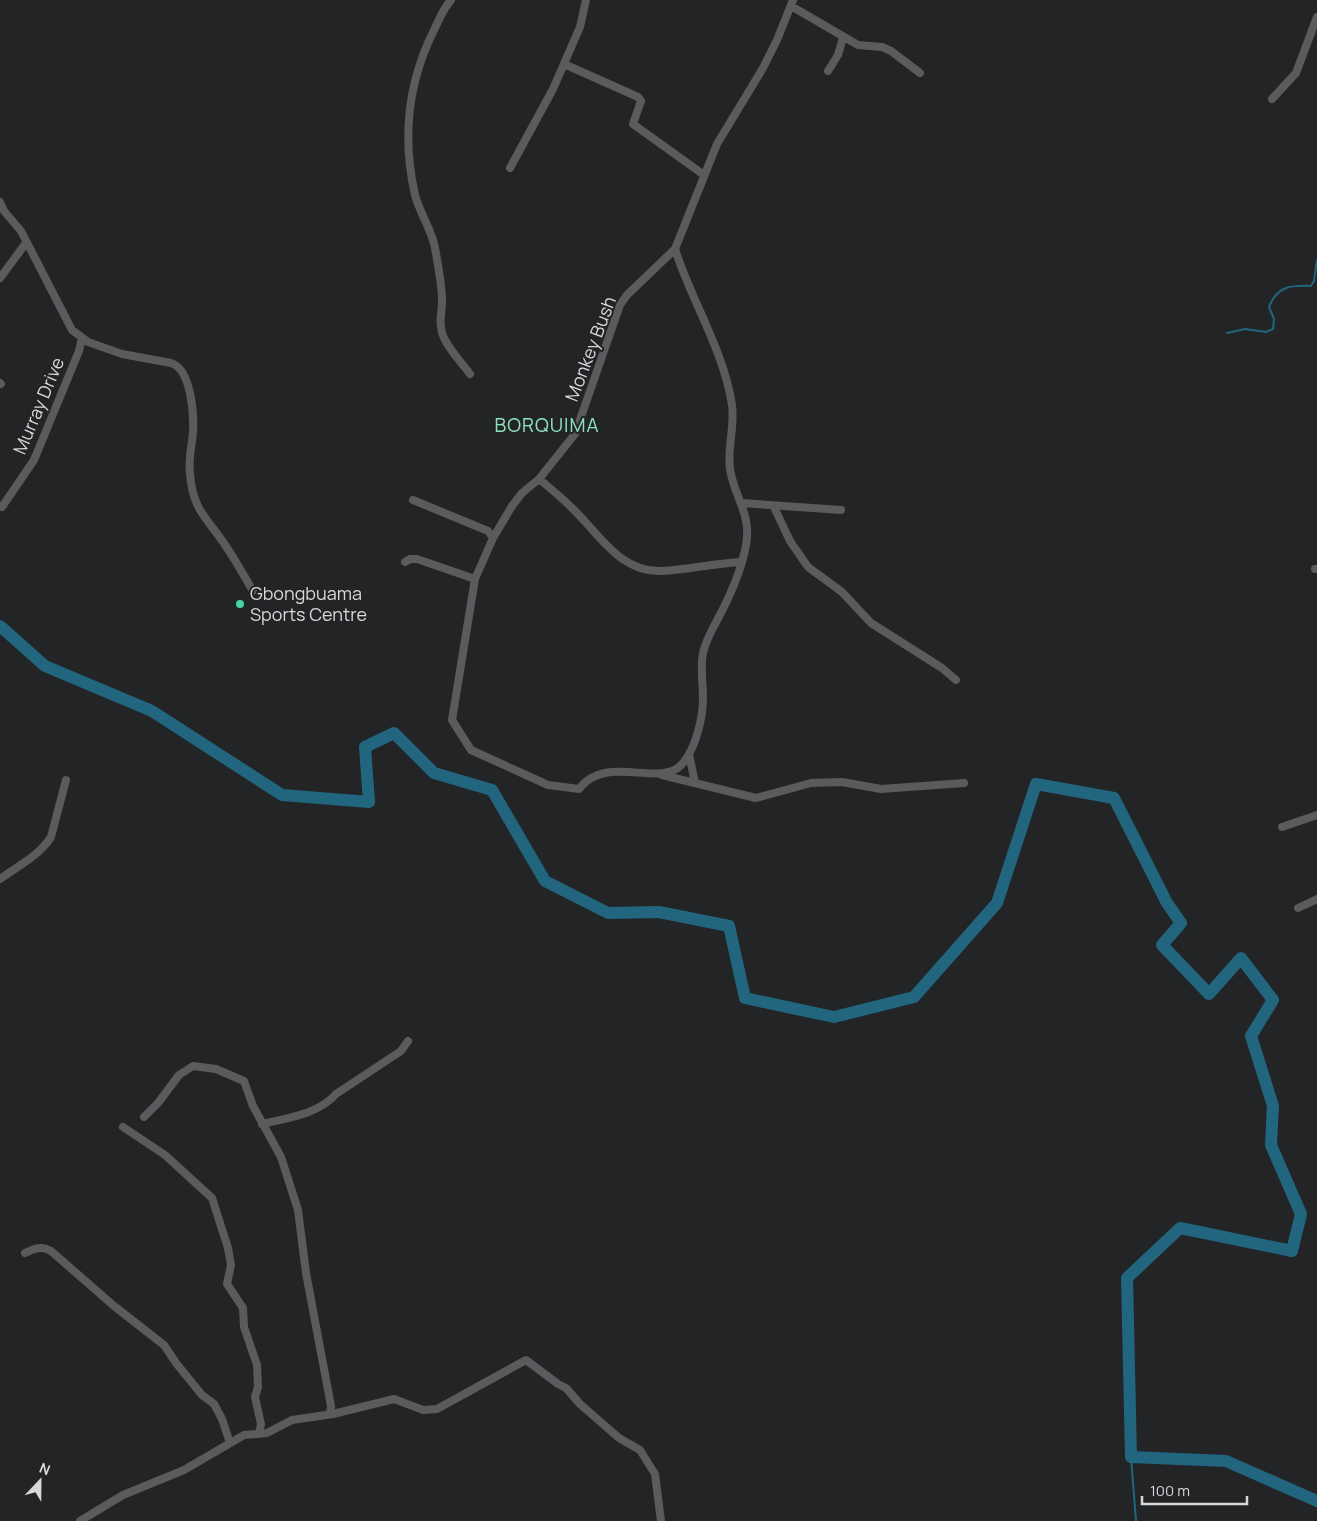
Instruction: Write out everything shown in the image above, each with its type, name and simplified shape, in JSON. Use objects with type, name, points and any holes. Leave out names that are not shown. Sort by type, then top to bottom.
[{"type":"street","points":[[450,0],[427,44],[412,85],[408,116],[408,150],[415,195],[421,214],[434,241],[437,256],[442,299],[441,331],[449,346],[470,374]]},
{"type":"street","points":[[510,168],[543,108],[564,64],[580,27],[586,0]]},
{"type":"street","points":[[792,3],[842,38],[858,45],[882,47],[920,73]]},
{"type":"street","name":"Monkey Bush","points":[[662,775],[623,770],[590,779],[579,789],[556,788],[471,750],[452,720],[475,579],[494,538],[522,493],[540,479],[563,450],[580,423],[620,305],[627,295],[675,249],[704,175],[727,125],[763,68],[792,3]]},
{"type":"street","points":[[1272,99],[1296,73],[1317,17]]},
{"type":"street","points":[[828,71],[838,55],[842,38]]},
{"type":"street","points":[[564,64],[638,97],[641,101],[633,124],[704,175]]},
{"type":"street","points":[[0,202],[4,211],[21,231],[72,330],[82,338],[122,354],[171,362],[184,372],[190,392],[194,430],[189,456],[193,493],[197,507],[227,547],[253,591]]},
{"type":"street","points":[[0,278],[26,243]]},
{"type":"street","points":[[662,775],[682,764],[689,754],[700,722],[703,700],[701,660],[704,646],[732,589],[742,562],[748,532],[747,517],[730,470],[729,453],[733,423],[727,385],[698,302],[675,249]]},
{"type":"street","name":"Murray Drive","points":[[2,507],[34,460],[79,351],[82,338]]},
{"type":"street","points":[[540,479],[625,561],[647,569],[662,571],[719,562],[742,562]]},
{"type":"street","points":[[413,500],[488,531],[494,538]]},
{"type":"street","points":[[742,503],[774,507],[841,510]]},
{"type":"street","points":[[774,507],[790,541],[808,567],[842,592],[871,623],[942,668],[956,680]]},
{"type":"street","points":[[405,562],[410,559],[417,559],[475,579]]},
{"type":"street","points":[[689,754],[694,783]]},
{"type":"street","points":[[662,775],[756,798],[811,783],[842,782],[881,789],[964,783]]},
{"type":"street","points":[[0,879],[39,853],[47,843],[51,837],[66,780]]},
{"type":"street","points":[[1282,827],[1317,815]]},
{"type":"street","points":[[1298,908],[1317,898]]},
{"type":"street","points":[[262,1124],[314,1110],[330,1102],[336,1094],[401,1051],[408,1041]]},
{"type":"street","points":[[144,1117],[186,1069],[200,1065],[244,1081],[262,1124],[281,1157],[298,1210],[307,1283],[331,1406],[330,1414]]},
{"type":"street","points":[[123,1127],[165,1155],[212,1198],[228,1248],[231,1265],[227,1284],[243,1308],[244,1327],[257,1365],[258,1387],[255,1397],[261,1424],[259,1434]]},
{"type":"street","points":[[26,1253],[34,1248],[45,1248],[52,1251],[90,1282],[114,1306],[164,1345],[192,1382],[214,1404],[222,1419],[230,1442]]},
{"type":"street","points":[[80,1521],[122,1495],[184,1470],[244,1435],[274,1431],[292,1420],[330,1414],[394,1399],[423,1410],[437,1409],[526,1360],[566,1388],[580,1404],[620,1438],[640,1450],[655,1474],[661,1521]]},
{"type":"waterway","points":[[1227,333],[1245,329],[1266,332],[1273,329],[1274,319],[1269,307],[1272,300],[1285,288],[1311,286],[1314,281],[1317,260]]},
{"type":"waterway","points":[[0,626],[45,666],[152,711],[282,795],[369,802],[365,747],[394,733],[434,773],[492,790],[545,881],[608,913],[659,912],[729,926],[745,998],[834,1017],[914,997],[997,903],[1036,784],[1114,798],[1167,903],[1181,923],[1162,945],[1209,994],[1241,958],[1273,1000],[1251,1036],[1273,1106],[1271,1145],[1301,1214],[1292,1251],[1180,1228],[1127,1278],[1131,1457],[1226,1461],[1317,1501]]},
{"type":"waterway","points":[[1131,1457],[1136,1521]]},
{"type":"place","name":"Gbongbuama Sports Centre","points":[[240,604]]},
{"type":"district","name":"BORQUIMA","points":[[547,425]]}]
